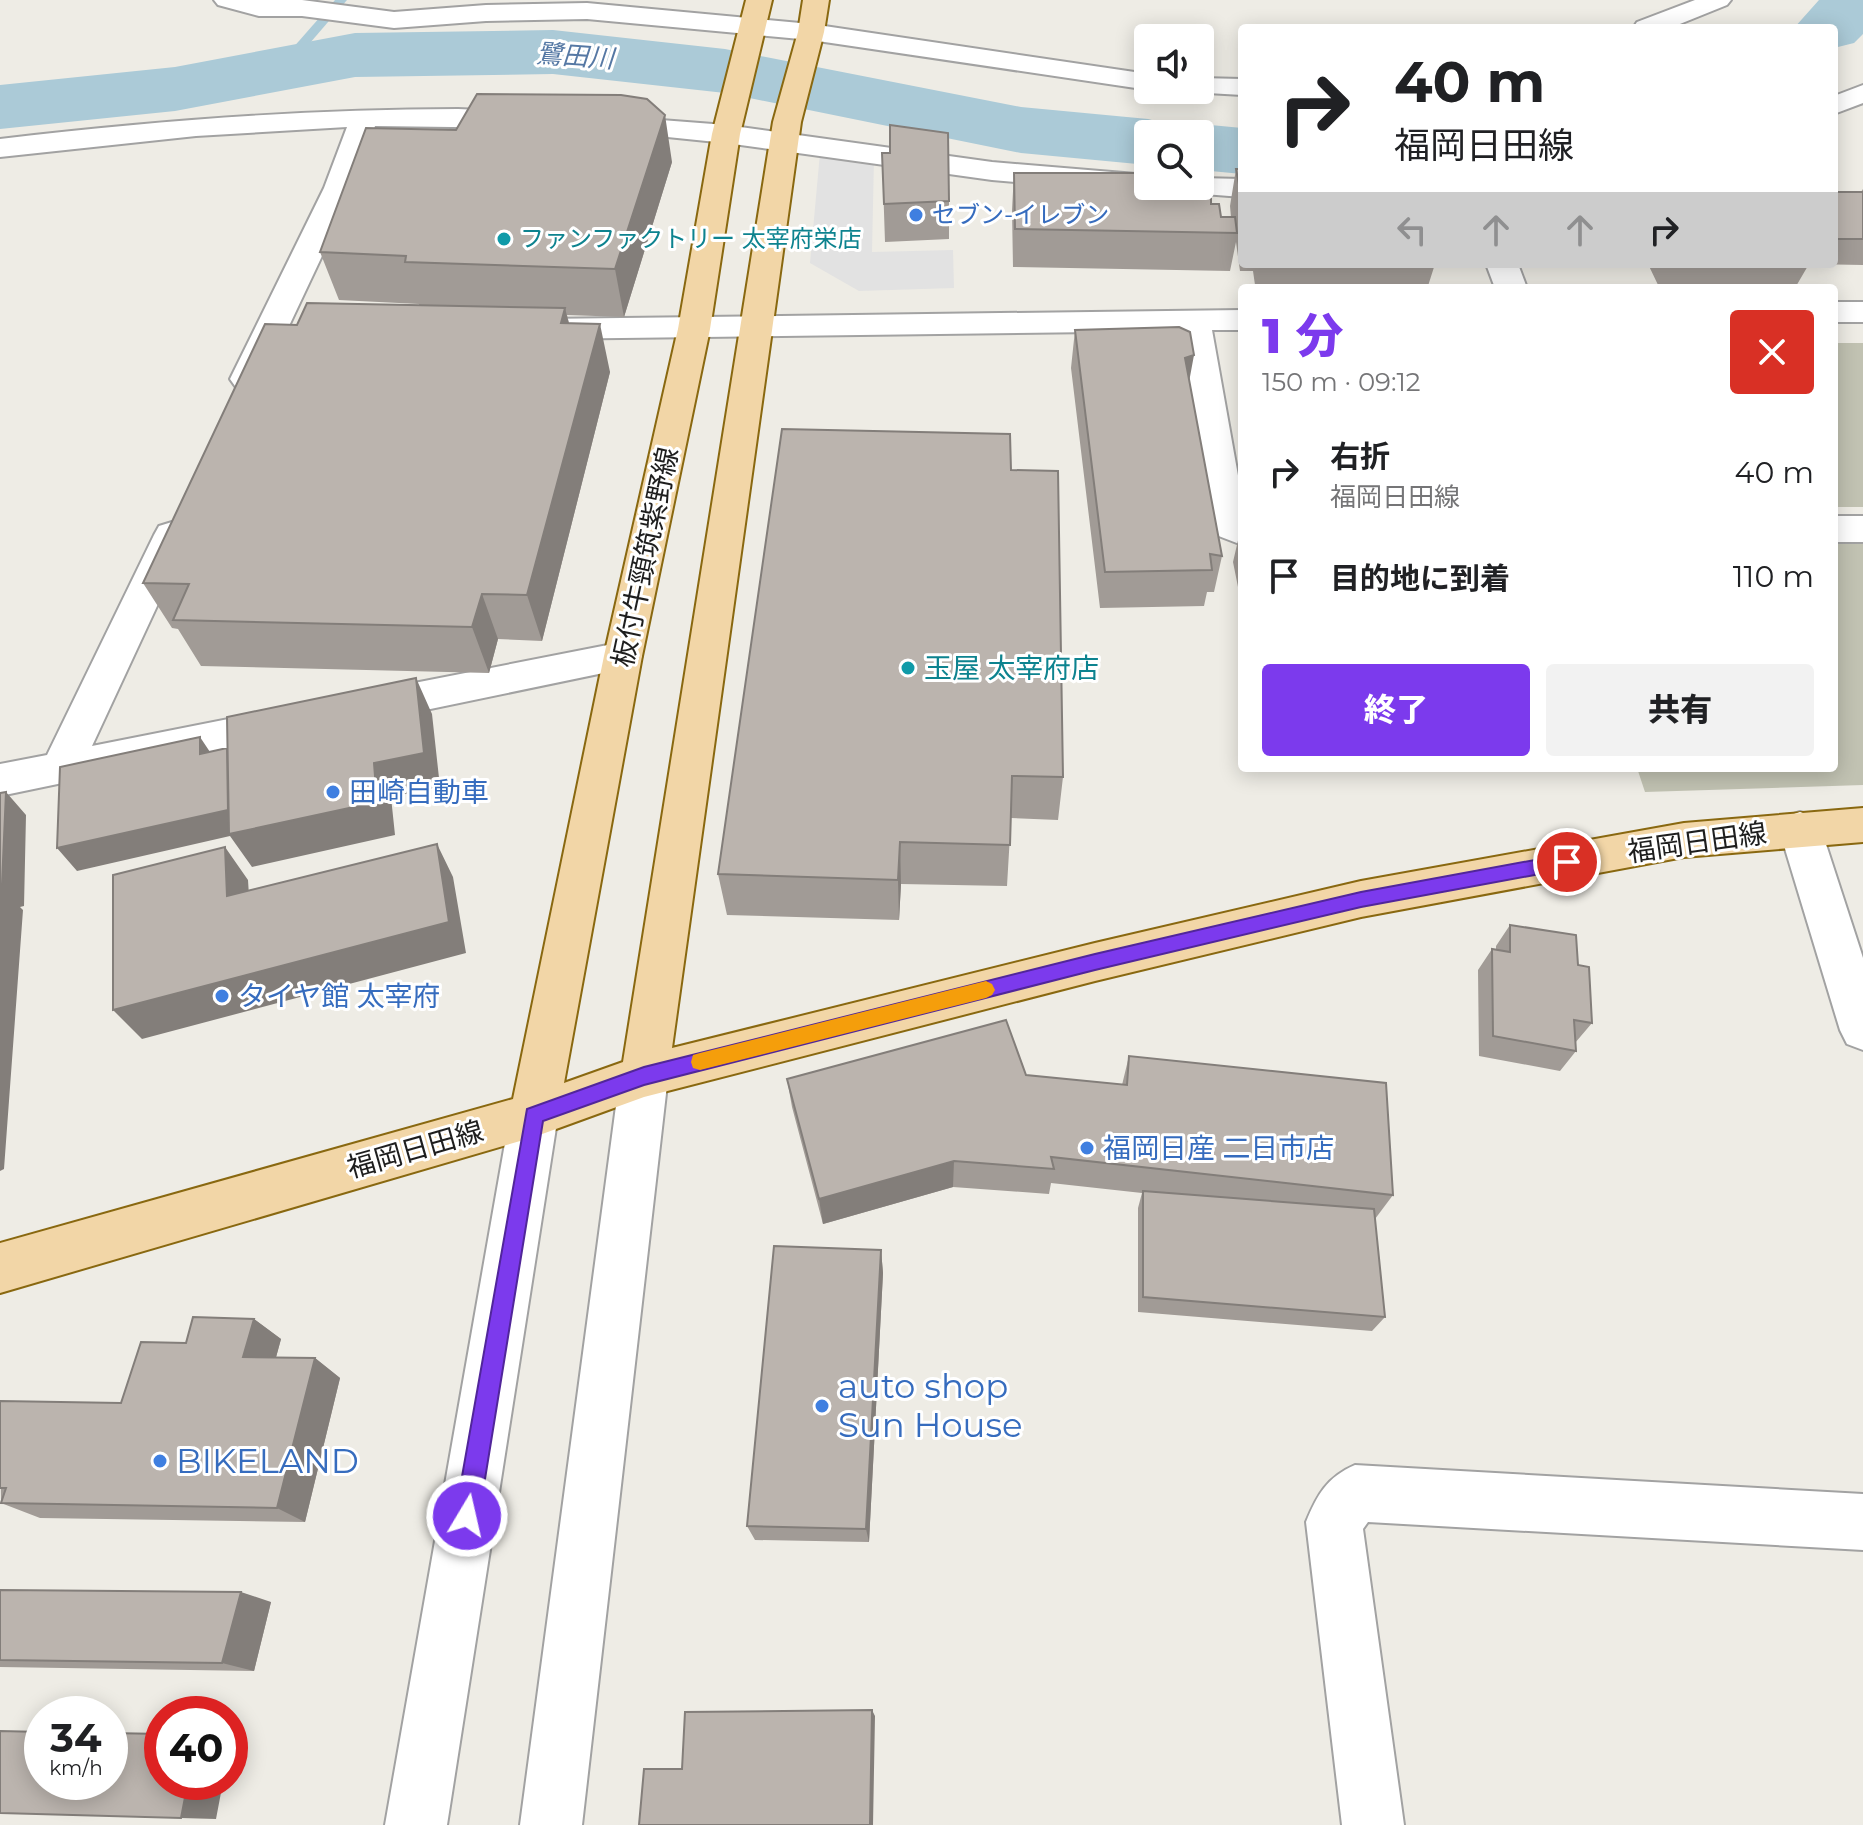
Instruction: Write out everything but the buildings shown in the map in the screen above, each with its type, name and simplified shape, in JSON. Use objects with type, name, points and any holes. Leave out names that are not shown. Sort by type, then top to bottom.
[{"type":"main road","name":"板付牛頸筑紫野線","points":[[534,1115],[623,656],[694,329],[729,123],[759,0]]},
{"type":"main road","points":[[644,1076],[786,131],[810,37],[816,0]]},
{"type":"main road","name":"福岡日田線","points":[[0,1268],[534,1115],[644,1076],[1095,962],[1361,899],[1684,840],[1863,825]]},
{"type":"street","points":[[227,0],[259,8],[305,4],[394,20],[486,13],[587,11],[1134,80]]},
{"type":"street","points":[[1656,24],[1718,0]]},
{"type":"street","points":[[1214,86],[1238,87]]},
{"type":"street","points":[[1838,104],[1863,93]]},
{"type":"street","points":[[230,414],[286,330],[364,118]]},
{"type":"street","points":[[0,148],[206,126],[364,118],[548,121]]},
{"type":"street","points":[[579,123],[729,123],[992,171],[1134,183]]},
{"type":"street","points":[[1214,187],[1238,188]]},
{"type":"street","points":[[1838,312],[1863,312]]},
{"type":"street","points":[[506,329],[1238,320]]},
{"type":"street","points":[[1194,321],[1229,526],[1238,530]]},
{"type":"street","points":[[61,767],[183,513]]},
{"type":"street","points":[[1838,529],[1863,529]]},
{"type":"street","points":[[0,780],[623,656]]},
{"type":"street","points":[[1800,829],[1863,1030]]},
{"type":"street","points":[[551,1825],[644,1076]]},
{"type":"street","points":[[416,1825],[534,1115]]},
{"type":"street","points":[[1373,1825],[1334,1522],[1355,1493],[1863,1522]]},
{"type":"shaded area","points":[[820,153],[874,158],[872,252],[953,250],[954,288],[859,291],[810,263]]},
{"type":"shaded area","points":[[1838,343],[1863,343],[1863,507],[1838,507]]},
{"type":"shaded area","points":[[1838,543],[1863,543],[1863,785],[1645,792],[1638,772],[1838,772]]},
{"type":"waterway","points":[[281,69],[341,0]]},
{"type":"waterway","name":"鷺田川","points":[[1833,24],[1860,0]]},
{"type":"waterway","name":"鷺田川","points":[[0,107],[175,89],[355,55],[553,52],[725,71],[1021,130],[1134,141]]},
{"type":"waterway","name":"鷺田川","points":[[1214,148],[1238,151]]},
{"type":"slow traffic","points":[[700,1062],[986,990]]},
{"type":"place","name":"セブン-イレブン","points":[[916,215]]},
{"type":"place","name":"ファンファクトリー 太宰府栄店","points":[[504,239]]},
{"type":"place","name":"玉屋 太宰府店","points":[[908,668]]},
{"type":"place","name":"田崎自動車","points":[[333,792]]},
{"type":"place","name":"タイヤ館 太宰府","points":[[222,996]]},
{"type":"place","name":"福岡日産 二日市店","points":[[1087,1148]]},
{"type":"place","name":"auto shop Sun House","points":[[822,1406]]},
{"type":"place","name":"BIKELAND","points":[[160,1461]]},
{"type":"route","points":[[467,1516],[534,1115],[644,1076],[1095,962],[1361,899],[1567,862]]}]
